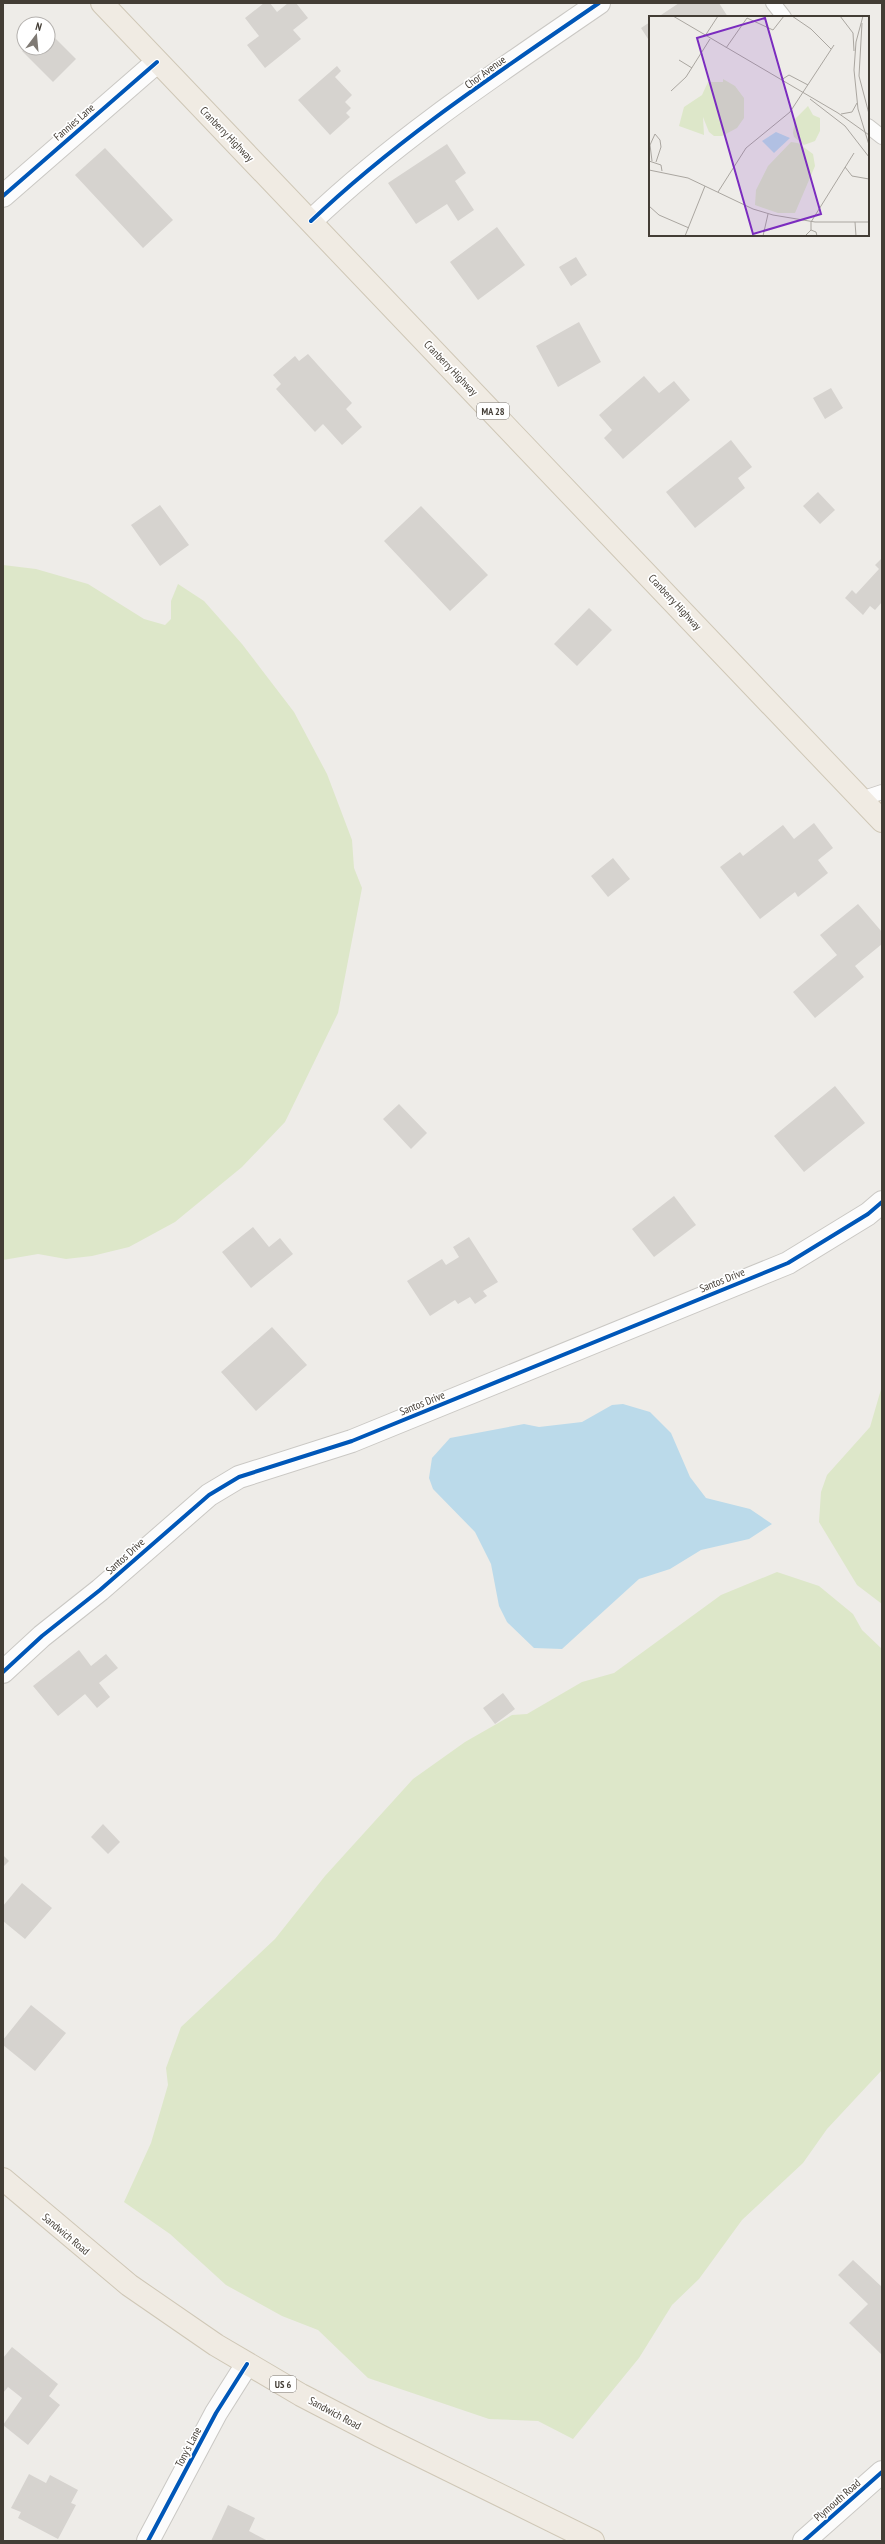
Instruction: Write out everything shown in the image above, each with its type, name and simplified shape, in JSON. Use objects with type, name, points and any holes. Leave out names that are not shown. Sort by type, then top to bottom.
[{"type":"main road","name":"Cranberry Highway","points":[[108,5],[157,62],[882,821]]},
{"type":"main road","name":"Sandwich Road","points":[[3,2179],[129,2285],[247,2364],[380,2436],[593,2541]]},
{"type":"street","name":"Chor Avenue","points":[[310,221],[354,181],[493,76],[599,3]]},
{"type":"street","name":"Fannies Lane","points":[[3,196],[157,62]]},
{"type":"street","name":"Santos Drive","points":[[3,1672],[42,1636],[100,1590],[210,1495],[239,1477],[352,1441],[788,1263],[868,1214],[882,1202]]},
{"type":"street","name":"Tony's Lane","points":[[148,2541],[216,2413],[247,2364]]},
{"type":"street","name":"Plymouth Road","points":[[804,2541],[882,2472]]},
{"type":"lane","points":[[773,3],[783,16]]},
{"type":"lane","points":[[869,127],[882,137]]},
{"type":"lane","points":[[861,799],[882,792]]},
{"type":"green space","points":[[3,565],[36,569],[88,584],[144,619],[165,625],[171,619],[171,601],[178,584],[204,601],[242,644],[294,712],[327,774],[352,840],[354,868],[362,888],[338,1013],[285,1122],[242,1167],[175,1222],[129,1247],[92,1256],[66,1259],[38,1254],[3,1260]]},
{"type":"green space","points":[[882,1386],[882,1604],[857,1585],[819,1522],[821,1492],[827,1475],[870,1427]]},
{"type":"green space","points":[[777,1572],[819,1586],[853,1614],[862,1630],[882,1649],[882,2070],[827,2129],[803,2163],[742,2220],[699,2279],[672,2305],[639,2358],[573,2439],[538,2421],[489,2419],[368,2378],[318,2330],[282,2316],[226,2285],[170,2234],[124,2202],[151,2143],[168,2085],[166,2068],[181,2027],[275,1939],[325,1876],[413,1779],[465,1742],[512,1715],[527,1714],[582,1682],[614,1673],[721,1595]]},
{"type":"water","points":[[623,1404],[650,1412],[671,1433],[690,1477],[706,1498],[750,1509],[772,1524],[749,1539],[701,1550],[670,1569],[639,1579],[562,1649],[534,1648],[507,1622],[499,1606],[491,1564],[475,1532],[433,1489],[429,1478],[432,1458],[450,1438],[524,1424],[539,1427],[582,1422],[612,1405]]},
{"type":"building","points":[[264,3],[270,3],[277,12],[288,3],[296,3],[308,18],[293,30],[301,39],[265,68],[247,45],[259,36],[245,18]]},
{"type":"building","points":[[679,3],[719,3],[727,16],[660,16]]},
{"type":"building","points":[[649,23],[649,40],[641,28]]},
{"type":"building","points":[[56,39],[76,59],[53,82],[27,56],[56,56]]},
{"type":"building","points":[[337,66],[341,71],[335,77],[352,95],[345,102],[351,108],[346,113],[350,117],[330,135],[298,100]]},
{"type":"building","points":[[447,144],[466,173],[455,181],[474,210],[458,221],[447,204],[416,224],[388,183]]},
{"type":"building","points":[[105,148],[173,220],[143,248],[75,175]]},
{"type":"building","points":[[497,227],[525,265],[478,300],[450,262]]},
{"type":"building","points":[[576,257],[587,275],[571,286],[559,267]]},
{"type":"building","points":[[579,322],[601,362],[558,387],[536,346]]},
{"type":"building","points":[[308,354],[352,403],[346,409],[362,427],[342,445],[323,424],[315,432],[276,389],[281,384],[273,375],[295,356],[299,361]]},
{"type":"building","points":[[644,376],[659,393],[674,381],[690,400],[623,459],[604,438],[612,430],[599,415]]},
{"type":"building","points":[[831,388],[843,408],[825,419],[813,398]]},
{"type":"building","points":[[731,440],[752,467],[738,478],[745,488],[695,528],[666,492]]},
{"type":"building","points":[[818,492],[835,510],[820,524],[803,506]]},
{"type":"building","points":[[160,505],[189,545],[160,566],[131,525]]},
{"type":"building","points":[[421,506],[488,575],[450,611],[384,541]]},
{"type":"building","points":[[882,558],[882,602],[875,610],[870,606],[863,615],[845,598],[852,590],[856,594],[879,569],[875,565]]},
{"type":"building","points":[[589,608],[612,630],[577,666],[554,644]]},
{"type":"building","points":[[814,823],[833,848],[818,860],[828,873],[798,897],[795,892],[760,919],[720,867],[740,852],[743,856],[783,825],[794,839]]},
{"type":"building","points":[[613,858],[630,879],[608,897],[591,876]]},
{"type":"building","points":[[858,904],[882,932],[882,944],[855,966],[864,977],[815,1018],[793,992],[837,955],[820,935]]},
{"type":"building","points":[[835,1086],[865,1123],[804,1172],[774,1136]]},
{"type":"building","points":[[399,1104],[427,1133],[411,1149],[383,1119]]},
{"type":"building","points":[[674,1196],[696,1225],[654,1257],[632,1229]]},
{"type":"building","points":[[253,1227],[269,1247],[280,1238],[293,1254],[251,1288],[222,1252]]},
{"type":"building","points":[[469,1237],[498,1282],[483,1291],[487,1296],[475,1304],[470,1297],[458,1304],[455,1300],[430,1316],[407,1281],[442,1259],[446,1265],[459,1257],[453,1247]]},
{"type":"building","points":[[272,1327],[307,1365],[256,1411],[221,1372]]},
{"type":"building","points":[[79,1650],[91,1666],[106,1654],[118,1668],[99,1683],[110,1697],[97,1708],[85,1694],[58,1716],[33,1686]]},
{"type":"building","points":[[503,1693],[515,1709],[495,1724],[483,1708]]},
{"type":"building","points":[[103,1824],[120,1842],[108,1854],[91,1837]]},
{"type":"building","points":[[3,1855],[9,1861],[3,1867]]},
{"type":"building","points":[[22,1883],[52,1908],[25,1939],[3,1921],[3,1906]]},
{"type":"building","points":[[31,2005],[66,2033],[35,2071],[3,2045],[3,2040]]},
{"type":"building","points":[[853,2260],[882,2287],[882,2355],[849,2323],[868,2304],[838,2275]]},
{"type":"building","points":[[12,2347],[58,2384],[49,2396],[60,2405],[28,2445],[3,2425],[22,2398],[8,2387],[3,2393],[3,2358]]},
{"type":"building","points":[[29,2474],[46,2483],[50,2475],[78,2490],[71,2503],[76,2505],[58,2539],[18,2518],[21,2512],[11,2508]]},
{"type":"building","points":[[228,2505],[255,2518],[249,2531],[268,2541],[211,2541]]},
{"type":"cycle path","points":[[311,221],[379,161],[414,133],[450,106],[599,3]]},
{"type":"cycle path","points":[[3,196],[157,62]]},
{"type":"cycle path","points":[[3,1672],[42,1636],[100,1590],[209,1495],[239,1477],[352,1441],[788,1263],[868,1214],[882,1202]]},
{"type":"cycle path","points":[[148,2541],[216,2413],[247,2364]]},
{"type":"cycle path","points":[[804,2541],[882,2472]]}]
